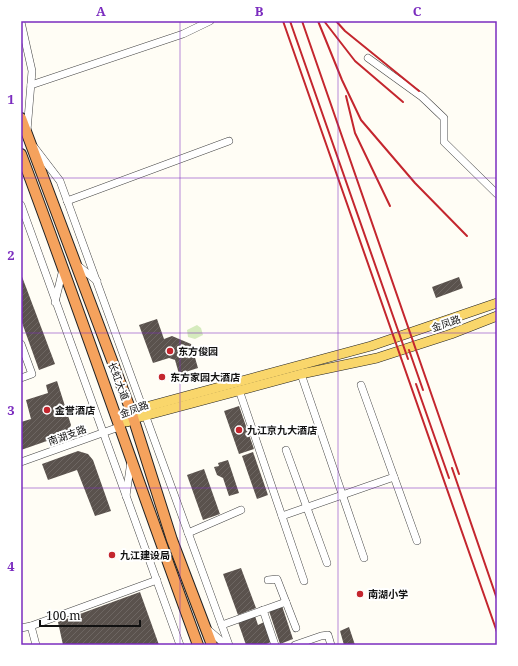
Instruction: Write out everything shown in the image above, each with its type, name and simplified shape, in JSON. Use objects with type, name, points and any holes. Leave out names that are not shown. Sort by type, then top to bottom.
[{"type":"highway","name":"长虹大道","points":[[21,118],[26,136],[132,415],[172,540],[212,645]]},
{"type":"highway","name":"长虹大道","points":[[21,154],[64,267],[131,461],[198,645]]},
{"type":"main road","name":"金凤路","points":[[145,412],[371,346],[497,302]]},
{"type":"main road","name":"金凤路","points":[[119,427],[132,415],[301,374],[377,358],[451,334],[497,316]]},
{"type":"street","points":[[30,86],[183,34],[210,21]]},
{"type":"street","points":[[21,22],[32,71],[26,136],[60,181],[68,201],[229,645]]},
{"type":"street","points":[[368,58],[422,97],[444,118],[444,142],[497,194]]},
{"type":"street","points":[[68,201],[228,141]]},
{"type":"street","points":[[21,206],[180,645]]},
{"type":"street","points":[[74,263],[98,282]]},
{"type":"street","points":[[55,302],[64,267]]},
{"type":"street","points":[[21,344],[32,374],[21,378]]},
{"type":"street","points":[[301,374],[364,558]]},
{"type":"street","points":[[361,385],[417,541]]},
{"type":"street","points":[[239,390],[304,580]]},
{"type":"street","name":"南湖支路","points":[[21,462],[119,427]]},
{"type":"street","points":[[286,450],[327,563]]},
{"type":"street","points":[[126,499],[131,461]]},
{"type":"street","points":[[282,516],[394,477]]},
{"type":"street","points":[[188,532],[240,510]]},
{"type":"street","points":[[268,580],[277,579],[296,628]]},
{"type":"street","points":[[21,628],[31,626],[157,580]]},
{"type":"street","points":[[222,626],[286,602]]},
{"type":"street","points":[[264,610],[275,645]]},
{"type":"street","points":[[31,626],[36,645]]},
{"type":"street","points":[[206,628],[226,645]]},
{"type":"street","points":[[295,645],[328,635],[331,645]]},
{"type":"green space","points":[[197,325],[201,328],[203,335],[195,339],[188,337],[187,330]]},
{"type":"building","points":[[21,274],[55,364],[39,370],[21,320]]},
{"type":"building","points":[[459,277],[463,288],[436,298],[432,287]]},
{"type":"building","name":"东方俊园","points":[[157,319],[164,339],[172,336],[191,344],[198,368],[179,374],[175,360],[169,358],[153,363],[139,325]]},
{"type":"building","name":"金誉酒店","points":[[57,381],[71,425],[67,434],[21,450],[21,422],[31,419],[26,400],[48,393],[46,385]]},
{"type":"building","name":"九江京九大酒店","points":[[239,406],[254,449],[239,454],[224,411]]},
{"type":"building","points":[[78,451],[88,454],[93,460],[111,511],[95,516],[77,470],[48,480],[42,464]]},
{"type":"building","points":[[253,452],[268,495],[257,499],[242,456]]},
{"type":"building","points":[[228,460],[239,493],[229,496],[223,478],[217,475],[214,467],[219,466],[218,463]]},
{"type":"building","points":[[204,469],[220,514],[203,520],[187,475]]},
{"type":"building","points":[[241,568],[256,608],[238,615],[223,574]]},
{"type":"building","points":[[140,592],[159,645],[63,645],[58,622]]},
{"type":"building","points":[[282,606],[293,639],[280,644],[269,611]]},
{"type":"building","points":[[255,616],[258,625],[264,622],[271,642],[264,645],[246,645],[238,622]]},
{"type":"building","points":[[349,627],[355,645],[344,645],[340,631]]},
{"type":"railway","points":[[283,21],[497,632]]},
{"type":"railway","points":[[290,21],[408,359]]},
{"type":"railway","points":[[302,21],[459,474]]},
{"type":"railway","points":[[318,21],[342,80],[361,120],[415,183],[467,236]]},
{"type":"railway","points":[[324,21],[355,61],[403,102]]},
{"type":"railway","points":[[336,21],[345,31],[419,91]]},
{"type":"railway","points":[[346,96],[355,133],[390,206]]},
{"type":"railway","points":[[409,350],[423,390]]},
{"type":"railway","points":[[416,384],[449,478]]},
{"type":"railway","points":[[452,468],[497,599]]},
{"type":"place","name":"东方俊园","points":[[170,351]]},
{"type":"place","name":"东方家园大酒店","points":[[162,377]]},
{"type":"place","name":"金誉酒店","points":[[47,410]]},
{"type":"place","name":"九江京九大酒店","points":[[239,430]]},
{"type":"place","name":"九江建设局","points":[[112,555]]},
{"type":"place","name":"南湖小学","points":[[360,594]]}]
